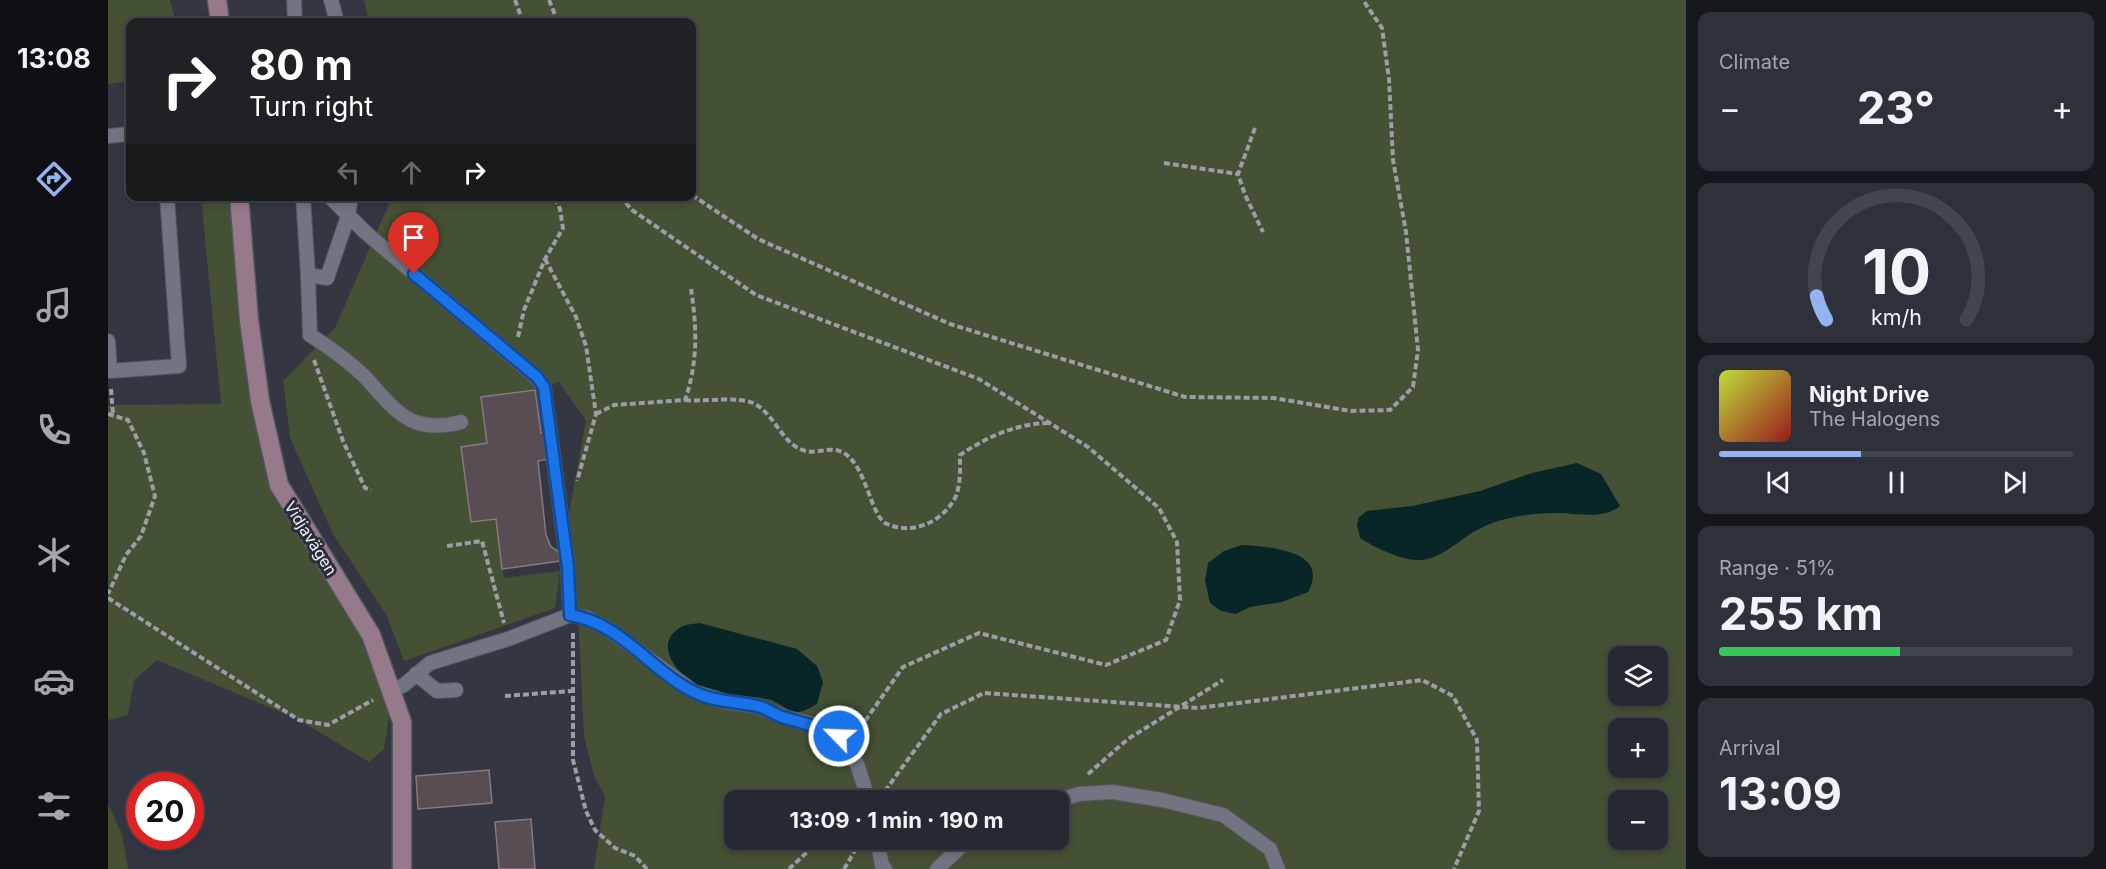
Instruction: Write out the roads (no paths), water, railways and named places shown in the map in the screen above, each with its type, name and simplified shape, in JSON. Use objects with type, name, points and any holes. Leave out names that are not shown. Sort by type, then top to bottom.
[{"type":"street","points":[[217,0],[219,18]]},
{"type":"street","name":"Vidjavägen","points":[[239,201],[256,378],[279,485],[372,634],[393,690],[402,722],[402,869]]},
{"type":"lane","points":[[294,0],[295,18]]},
{"type":"lane","points":[[331,0],[336,18]]},
{"type":"lane","points":[[108,136],[126,134]]},
{"type":"lane","points":[[108,341],[110,371],[178,366],[167,201]]},
{"type":"lane","points":[[303,201],[310,335],[329,347],[363,375],[392,405],[414,422],[446,426],[461,422]]},
{"type":"lane","points":[[334,201],[348,216],[513,357],[544,387],[568,568],[570,615]]},
{"type":"lane","points":[[308,275],[327,278],[348,216],[350,201]]},
{"type":"lane","points":[[393,690],[404,686],[430,663],[508,639],[570,615],[588,618],[608,629],[694,692],[726,702],[757,706],[784,717],[820,726],[839,736],[857,764],[865,790]]},
{"type":"lane","points":[[416,674],[437,691],[456,690]]},
{"type":"lane","points":[[1069,797],[1079,794],[1113,792],[1162,800],[1223,815],[1270,849],[1278,869]]},
{"type":"lane","points":[[879,850],[882,866],[885,869]]},
{"type":"lane","points":[[937,869],[957,850]]}]
